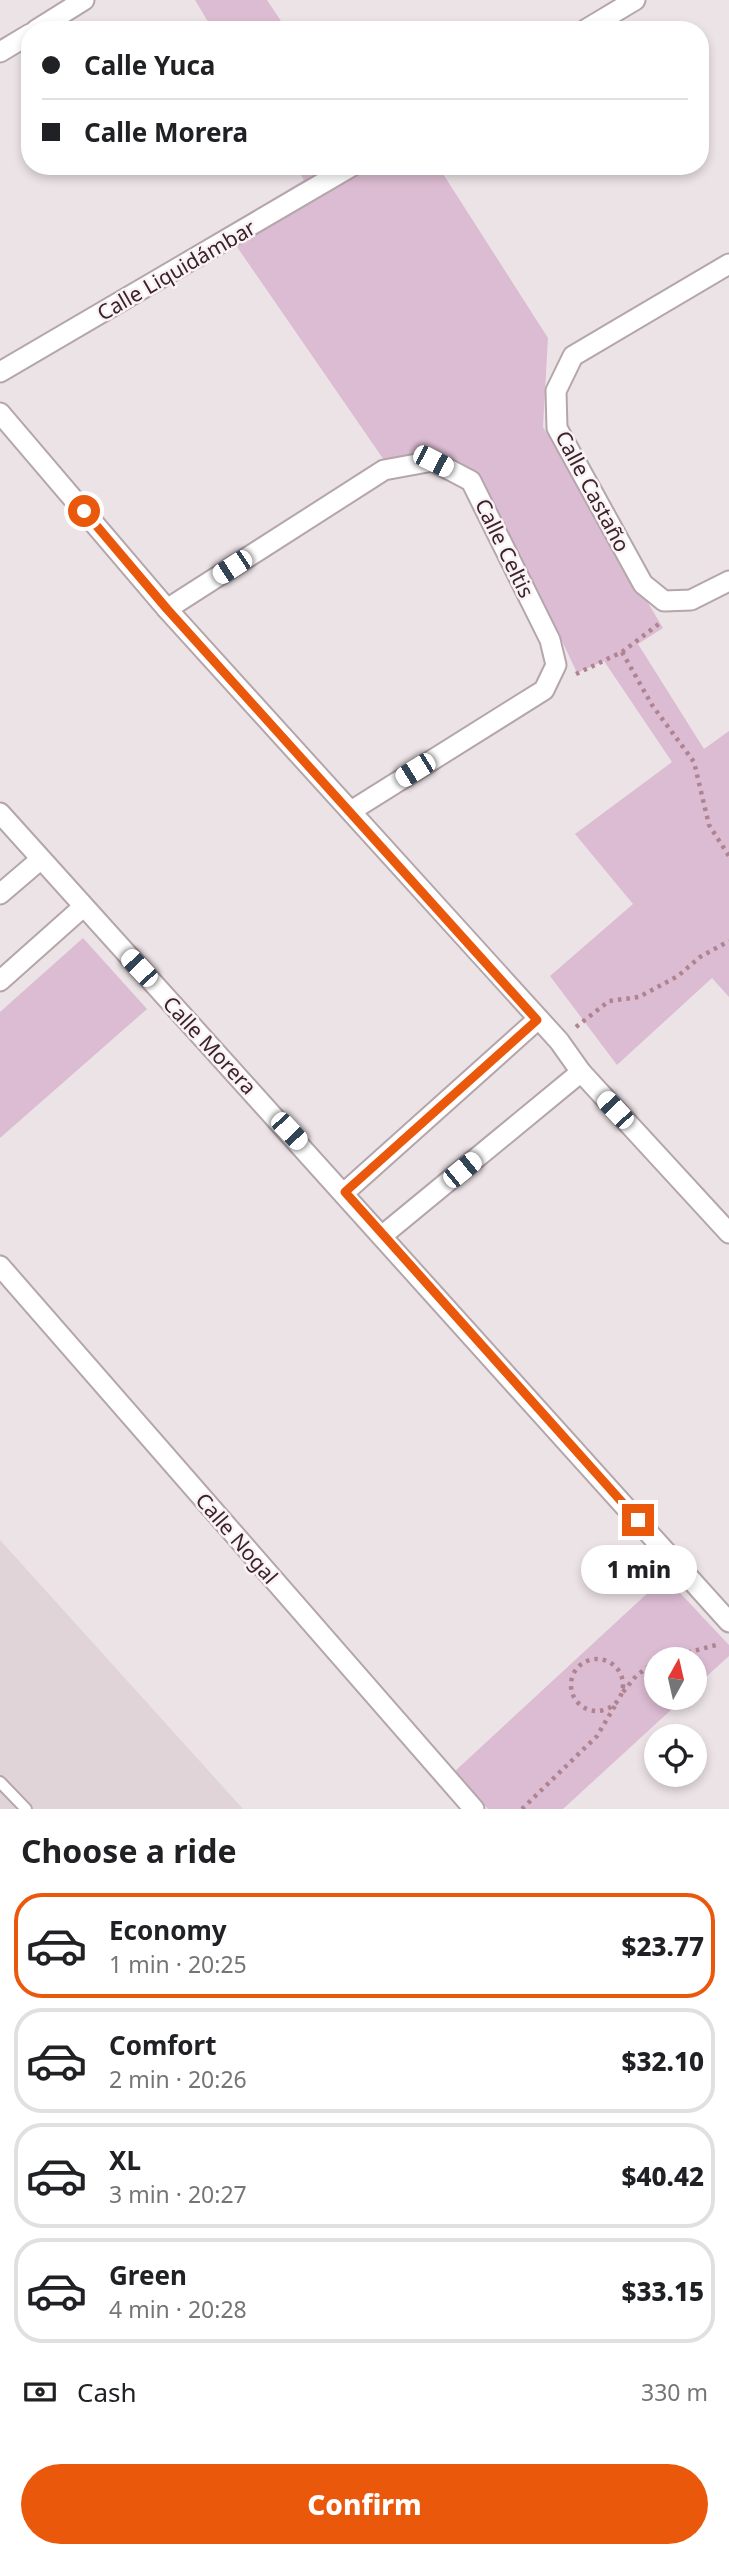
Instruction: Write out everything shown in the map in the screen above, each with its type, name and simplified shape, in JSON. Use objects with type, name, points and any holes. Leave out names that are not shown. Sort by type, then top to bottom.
[{"type":"street","points":[[50,21],[84,0]]},
{"type":"street","points":[[600,21],[635,0]]},
{"type":"street","points":[[0,52],[21,39]]},
{"type":"street","name":"Calle Liquidámbar","points":[[0,372],[337,175]]},
{"type":"street","name":"Calle Castaño","points":[[691,600],[664,601],[643,584],[557,428],[556,391],[573,356],[729,264]]},
{"type":"street","points":[[0,413],[167,609],[537,1020],[559,1041],[581,1072],[725,1222]]},
{"type":"street","name":"Calle Celtis","points":[[167,609],[384,470],[433,461],[471,481],[550,640],[556,665],[544,690]]},
{"type":"street","points":[[691,600],[729,581]]},
{"type":"street","points":[[351,811],[544,690]]},
{"type":"street","name":"Calle Morera","points":[[0,813],[345,1192],[729,1622]]},
{"type":"street","points":[[0,894],[41,859]]},
{"type":"street","points":[[0,981],[83,907]]},
{"type":"street","points":[[345,1192],[537,1020]]},
{"type":"street","points":[[383,1236],[581,1072]]},
{"type":"street","name":"Calle Nogal","points":[[0,1266],[474,1809]]},
{"type":"lane","points":[[0,1782],[26,1809]]},
{"type":"path","points":[[544,690],[622,652],[691,600]]},
{"type":"path","points":[[622,652],[652,705],[694,762],[709,825],[729,856]]},
{"type":"path","points":[[559,1041],[609,1001],[639,998],[678,976],[700,957],[729,941]]},
{"type":"path","points":[[707,1648],[729,1642]]},
{"type":"path","points":[[618,1700],[603,1711],[585,1709],[573,1696],[571,1678],[582,1663],[599,1659],[616,1667],[623,1683],[622,1692]]},
{"type":"path","points":[[522,1809],[597,1736],[622,1692],[644,1669]]},
{"type":"shaded area","points":[[195,0],[267,0],[281,21],[208,21]]},
{"type":"shaded area","points":[[301,175],[444,175],[548,338],[543,427],[663,628],[638,644],[704,749],[729,731],[729,997],[712,978],[617,1065],[550,976],[633,904],[575,834],[672,762],[604,661],[577,673],[555,626],[473,479],[430,453],[384,460],[224,228],[304,180]]},
{"type":"shaded area","points":[[83,938],[147,1009],[0,1138],[0,1012]]},
{"type":"shaded area","points":[[0,1540],[243,1809],[0,1809]]},
{"type":"shaded area","points":[[665,1577],[729,1645],[729,1656],[707,1676],[707,1647],[644,1647],[644,1710],[671,1710],[656,1724],[644,1724],[644,1735],[563,1809],[488,1809],[454,1772]]},
{"type":"route","points":[[84,511],[167,609],[537,1020],[345,1192],[638,1520]]}]
